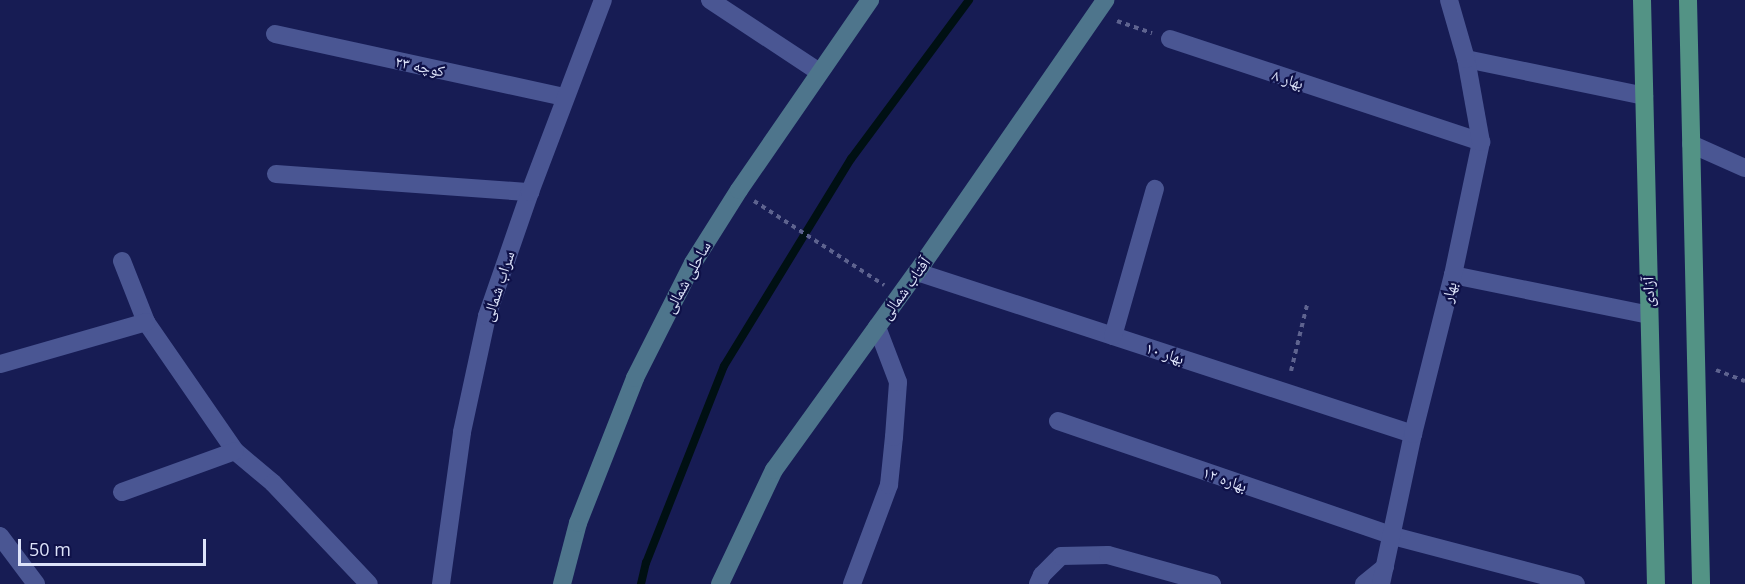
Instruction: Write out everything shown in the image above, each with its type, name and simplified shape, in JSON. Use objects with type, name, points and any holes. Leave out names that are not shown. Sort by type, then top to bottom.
[{"type":"main road","name":"آزادی","points":[[1642,0],[1656,584]]},
{"type":"main road","points":[[1688,0],[1701,584]]},
{"type":"street","name":"سراب شمالی","points":[[441,584],[462,432],[487,316],[530,192],[603,0]]},
{"type":"street","points":[[710,0],[819,72]]},
{"type":"street","name":"ساحلی شمالی","points":[[562,584],[578,523],[635,378],[688,273],[740,190],[870,0]]},
{"type":"street","name":"بهار","points":[[1384,576],[1413,434],[1453,274],[1481,142],[1466,59],[1449,0]]},
{"type":"street","name":"آفتاب شمالی","points":[[720,584],[774,470],[917,272],[1101,7]]},
{"type":"street","name":"کوچه ۲۳","points":[[275,34],[565,97]]},
{"type":"street","name":"بهار ۸","points":[[1170,39],[1481,142]]},
{"type":"street","points":[[1466,59],[1644,96]]},
{"type":"street","points":[[1691,144],[1745,168]]},
{"type":"street","points":[[276,174],[530,192]]},
{"type":"street","points":[[1113,336],[1155,189]]},
{"type":"street","points":[[122,261],[147,322],[235,450],[273,483],[369,584]]},
{"type":"street","name":"بهار ۱۰","points":[[917,272],[1413,434]]},
{"type":"street","points":[[1453,274],[1649,315]]},
{"type":"street","points":[[0,364],[147,322]]},
{"type":"street","points":[[852,584],[889,485],[894,437],[898,382],[877,327]]},
{"type":"street","name":"بهاره ۱۲","points":[[1058,421],[1393,536],[1576,584]]},
{"type":"street","points":[[122,492],[235,450]]},
{"type":"street","points":[[0,536],[36,584]]},
{"type":"street","points":[[1038,584],[1042,574],[1061,556],[1108,555],[1212,584]]},
{"type":"street","points":[[1364,584],[1384,576]]},
{"type":"path","points":[[1101,7],[1170,39]]},
{"type":"path","points":[[762,206],[899,296]]},
{"type":"path","points":[[1286,393],[1307,305]]},
{"type":"waterway","points":[[641,584],[646,563],[724,366],[851,159],[969,0]]}]
